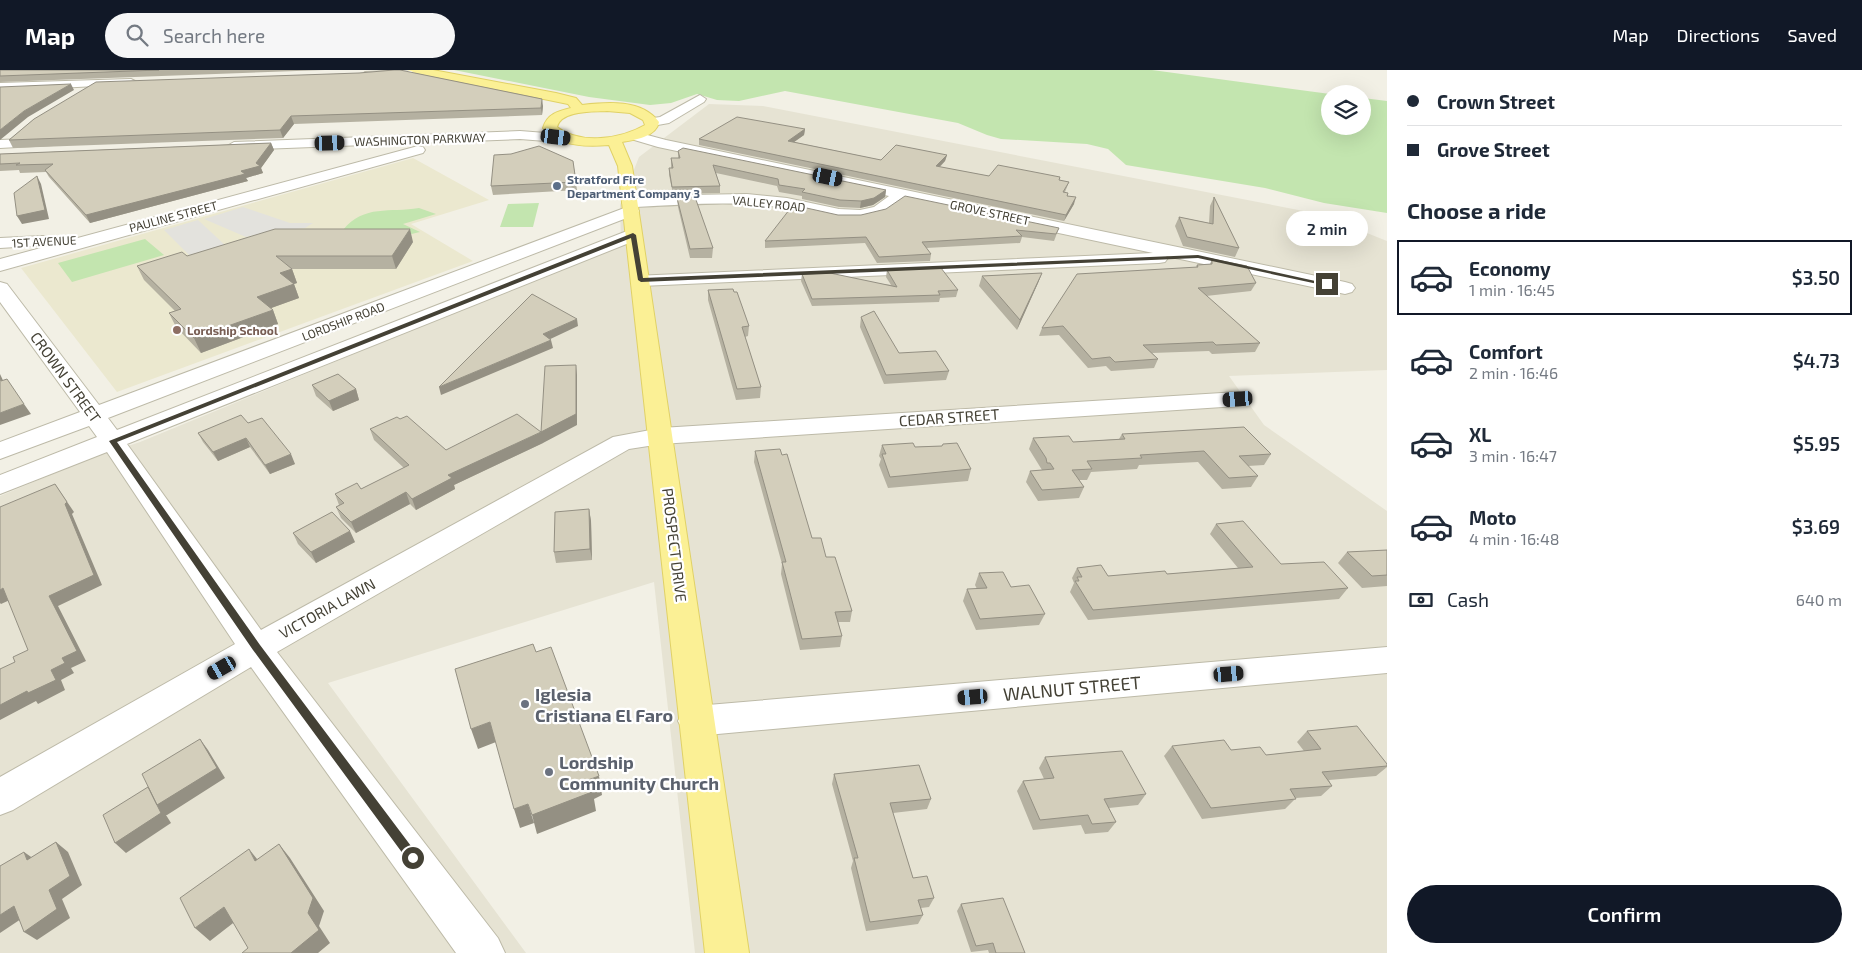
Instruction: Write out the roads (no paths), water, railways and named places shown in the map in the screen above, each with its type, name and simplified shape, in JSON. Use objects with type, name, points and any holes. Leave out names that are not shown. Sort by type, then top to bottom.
[{"type":"main road","points":[[415,70],[556,97],[572,101],[580,110]]},
{"type":"main road","points":[[607,108],[632,110],[649,117],[652,122],[651,127],[625,138],[571,139],[557,134],[550,128],[550,122],[559,116],[580,110],[607,108]]},
{"type":"main road","name":"PROSPECT DRIVE","points":[[625,138],[625,166],[631,216],[641,280],[727,953]]},
{"type":"street","points":[[72,98],[132,70]]},
{"type":"street","points":[[361,75],[415,70]]},
{"type":"street","points":[[0,87],[139,82]]},
{"type":"street","points":[[652,122],[664,120],[700,99]]},
{"type":"street","name":"WASHINGTON PARKWAY","points":[[559,116],[534,122],[474,131],[330,143],[221,141],[474,131],[571,139]]},
{"type":"street","points":[[1,148],[24,128]]},
{"type":"street","name":"PAULINE STREET","points":[[0,264],[347,169],[474,131]]},
{"type":"street","name":"GROVE STREET","points":[[625,138],[663,144],[901,193],[1345,288]]},
{"type":"street","points":[[330,143],[340,145],[350,152],[352,163],[347,169]]},
{"type":"street","points":[[1,148],[62,147]]},
{"type":"street","name":"VALLEY ROAD","points":[[631,216],[719,198],[787,203],[838,213],[861,215],[871,214],[886,208],[901,193]]},
{"type":"street","name":"LORDSHIP ROAD","points":[[0,451],[631,216]]},
{"type":"street","name":"LORDSHIP ROAD","points":[[0,485],[112,441],[631,216]]},
{"type":"street","name":"1ST AVENUE","points":[[0,243],[87,240]]},
{"type":"street","points":[[641,280],[1198,257]]},
{"type":"street","name":"CROWN STREET","points":[[0,288],[94,415],[256,648],[483,953]]},
{"type":"street","name":"CEDAR STREET","points":[[661,436],[1238,399]]},
{"type":"street","name":"VICTORIA LAWN","points":[[0,797],[256,648],[607,449],[622,442],[661,436]]},
{"type":"street","name":"WALNUT STREET","points":[[696,722],[1387,660]]},
{"type":"place","name":"Stratford Fire Department Company 3","points":[[557,186]]},
{"type":"place","name":"Lordship School","points":[[177,330]]},
{"type":"place","name":"Iglesia Cristiana El Faro","points":[[525,704]]},
{"type":"place","name":"Lordship Community Church","points":[[549,772]]}]
